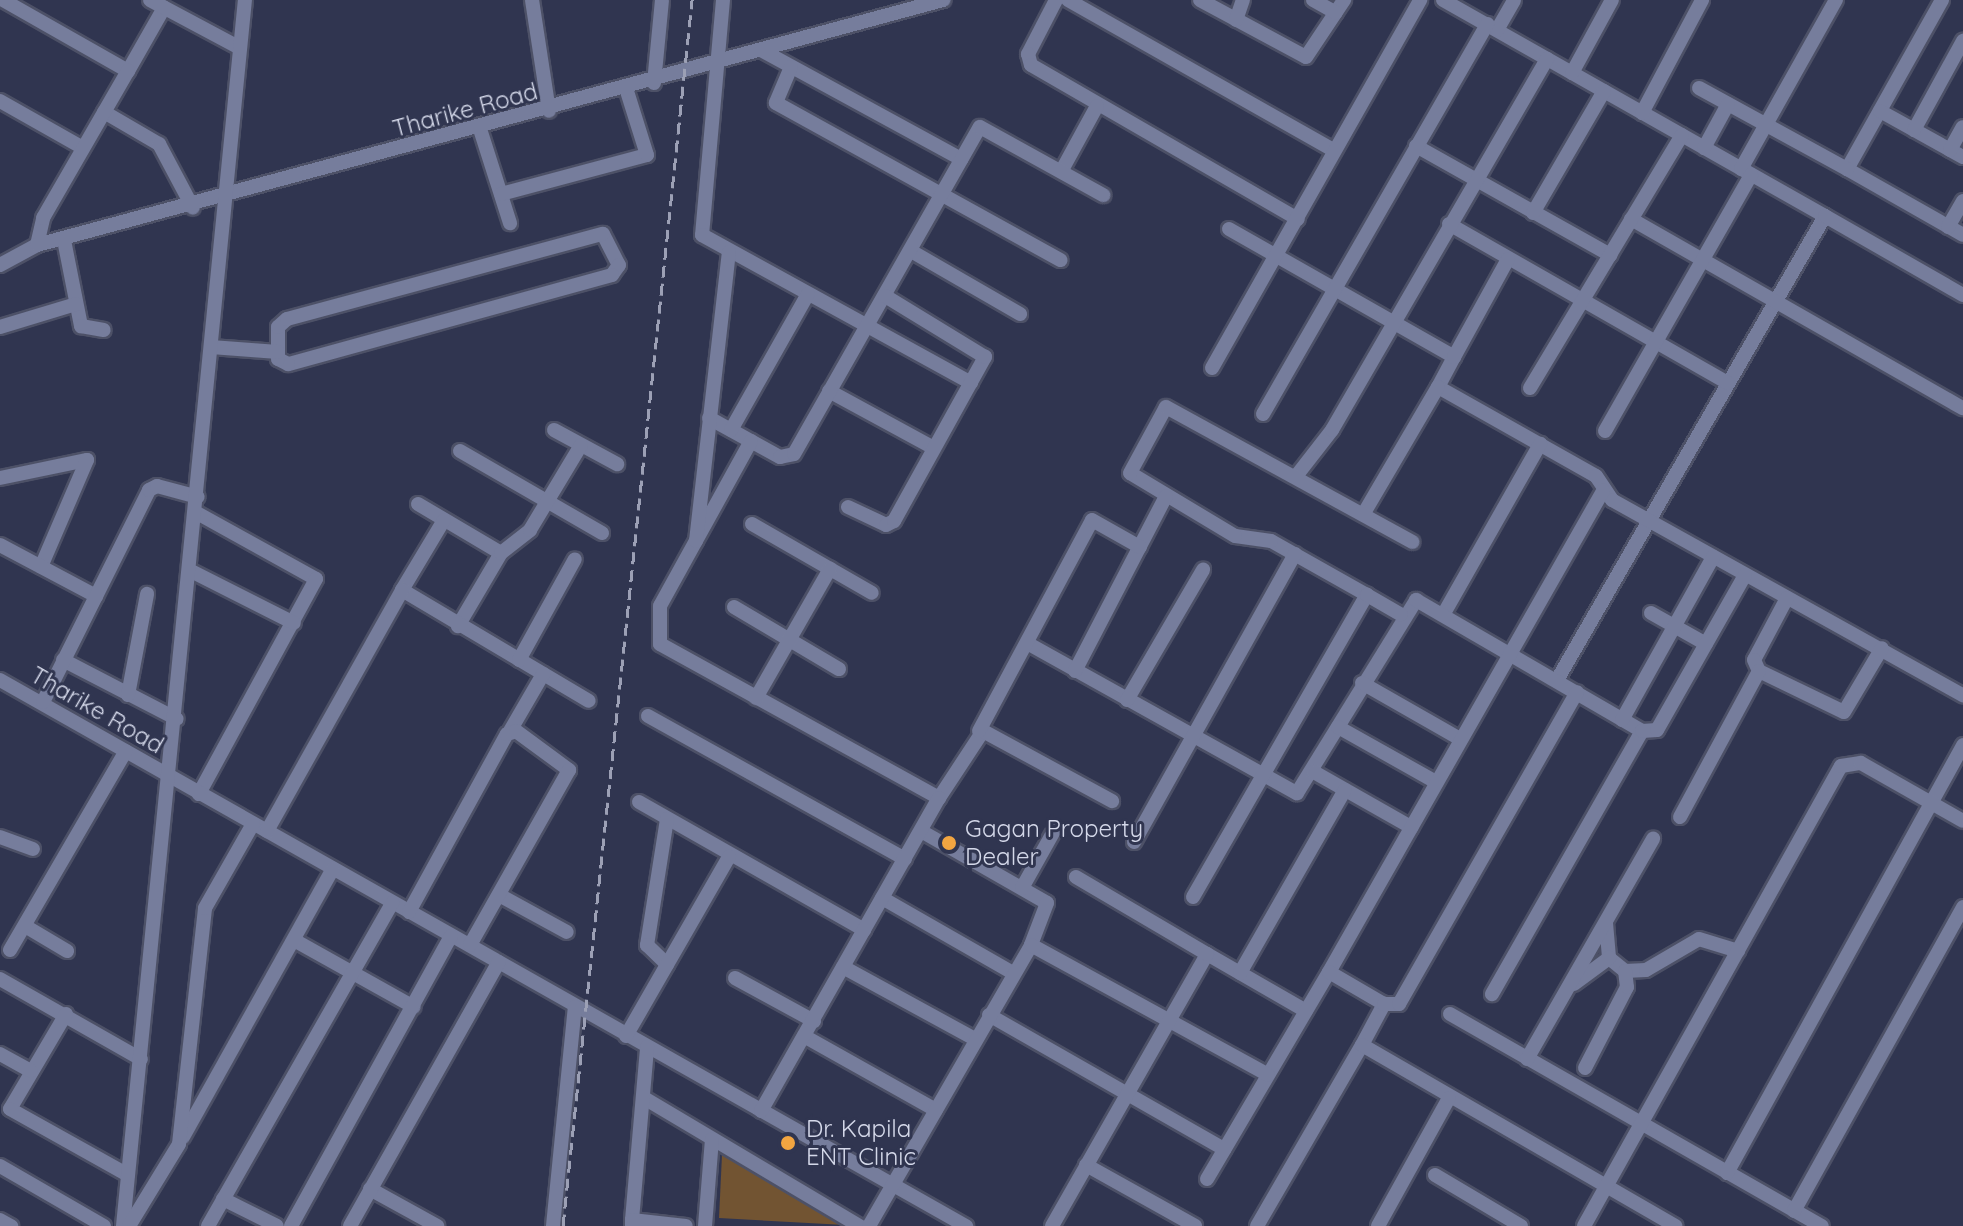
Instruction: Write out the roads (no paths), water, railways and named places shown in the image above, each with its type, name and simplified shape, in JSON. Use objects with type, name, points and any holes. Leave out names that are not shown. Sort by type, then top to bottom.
[{"type":"street","points":[[3,0],[128,71]]},
{"type":"street","points":[[150,0],[240,48]]},
{"type":"street","points":[[126,1226],[128,1175],[193,572],[211,347],[228,199],[245,0]]},
{"type":"street","points":[[532,0],[549,111]]},
{"type":"street","points":[[654,83],[662,0]]},
{"type":"street","points":[[723,0],[700,225],[704,237],[971,383]]},
{"type":"street","name":"Tharike Road","points":[[0,265],[37,245],[228,199],[627,91],[943,0]]},
{"type":"street","points":[[1056,0],[1027,62],[1097,106],[1298,219]]},
{"type":"street","points":[[1068,0],[1333,150]]},
{"type":"street","points":[[1200,0],[1306,57],[1340,7],[1313,0]]},
{"type":"street","points":[[1236,20],[1243,0]]},
{"type":"street","points":[[1212,368],[1420,0]]},
{"type":"street","points":[[1443,0],[1963,295]]},
{"type":"street","points":[[1263,414],[1416,146],[1492,27],[1514,0]]},
{"type":"street","points":[[1572,73],[1612,0]]},
{"type":"street","points":[[1642,113],[1702,0]]},
{"type":"street","points":[[1605,431],[1702,261],[1766,125],[1836,0]]},
{"type":"street","points":[[1847,169],[1942,0]]},
{"type":"street","points":[[37,245],[43,218],[164,8]]},
{"type":"street","points":[[1914,130],[1963,41]]},
{"type":"street","points":[[763,51],[961,159]]},
{"type":"street","points":[[1297,475],[1332,430],[1547,59]]},
{"type":"street","points":[[791,67],[776,103],[941,197],[1060,260]]},
{"type":"street","points":[[1699,88],[1963,235]]},
{"type":"street","points":[[501,194],[647,155],[627,91]]},
{"type":"street","points":[[1533,213],[1604,91]]},
{"type":"street","points":[[0,101],[83,148]]},
{"type":"street","points":[[1704,148],[1728,104]]},
{"type":"street","points":[[1062,170],[1097,106]]},
{"type":"street","points":[[1880,111],[1956,154],[1963,127]]},
{"type":"street","points":[[104,112],[154,139],[193,208]]},
{"type":"street","points":[[709,418],[789,458],[911,251],[961,159],[985,128],[1103,195]]},
{"type":"street","points":[[480,129],[510,223]]},
{"type":"street","points":[[1530,388],[1682,135]]},
{"type":"street","points":[[1416,146],[1610,255]]},
{"type":"street","points":[[1948,227],[1963,201]]},
{"type":"street","points":[[1557,680],[1825,216]]},
{"type":"street","points":[[1631,219],[1963,408]]},
{"type":"street","points":[[1449,224],[1728,383]]},
{"type":"street","points":[[1229,229],[1454,357]]},
{"type":"street","points":[[211,347],[278,352],[288,364],[612,275],[619,265],[610,238],[599,234],[287,319],[278,327],[278,352]]},
{"type":"street","points":[[64,240],[83,330],[104,330]]},
{"type":"street","points":[[911,251],[1020,314]]},
{"type":"street","points":[[695,550],[729,252]]},
{"type":"street","points":[[1364,513],[1508,259]]},
{"type":"street","points":[[731,430],[808,294]]},
{"type":"street","points":[[848,507],[890,525],[971,383],[984,351],[885,296]]},
{"type":"street","points":[[0,327],[76,304]]},
{"type":"street","points":[[1438,387],[1600,479],[1603,491],[1648,521],[1963,695]]},
{"type":"street","points":[[829,391],[934,448]]},
{"type":"street","points":[[1401,615],[1267,539],[1238,538],[1130,473],[1166,407],[1297,475],[1413,542]]},
{"type":"street","points":[[554,430],[617,464]]},
{"type":"street","points":[[751,441],[695,550],[660,606],[658,641],[939,798]]},
{"type":"street","points":[[1443,615],[1540,444]]},
{"type":"street","points":[[458,626],[501,553],[548,502],[581,445]]},
{"type":"street","points":[[460,451],[602,533]]},
{"type":"street","points":[[0,478],[87,460],[41,567]]},
{"type":"street","points":[[43,702],[151,488],[198,497]]},
{"type":"street","points":[[1207,1179],[1329,972],[1508,651],[1603,491]]},
{"type":"street","points":[[1075,671],[1166,496]]},
{"type":"street","points":[[418,504],[501,553]]},
{"type":"street","points":[[197,513],[315,576],[294,623],[199,794]]},
{"type":"street","points":[[267,831],[444,520]]},
{"type":"street","points":[[761,1111],[979,731],[1092,520],[1140,547]]},
{"type":"street","points":[[752,524],[872,593]]},
{"type":"street","points":[[0,545],[96,596]]},
{"type":"street","points":[[1134,842],[1295,554]]},
{"type":"street","points":[[1622,720],[1713,557]]},
{"type":"street","points":[[519,660],[575,559]]},
{"type":"street","points":[[756,698],[830,569]]},
{"type":"street","points":[[1127,700],[1203,570]]},
{"type":"street","points":[[193,572],[294,623]]},
{"type":"street","points":[[1027,643],[1297,793],[1314,772],[1401,615],[1416,600],[1642,731],[1657,730],[1745,575]]},
{"type":"street","points":[[402,590],[589,701]]},
{"type":"street","points":[[128,695],[147,594]]},
{"type":"street","points":[[1193,897],[1367,595]]},
{"type":"street","points":[[1787,598],[1754,660],[1759,671],[1844,712],[1882,648]]},
{"type":"street","points":[[734,607],[839,669]]},
{"type":"street","points":[[1651,613],[1706,644]]},
{"type":"street","points":[[63,660],[177,719]]},
{"type":"street","points":[[1680,817],[1759,671]]},
{"type":"street","points":[[409,912],[543,674]]},
{"type":"street","name":"Tharike Road","points":[[0,681],[43,702],[171,779],[966,1226]]},
{"type":"street","points":[[1362,683],[1460,739]]},
{"type":"street","points":[[1329,972],[1384,1004],[1399,1004],[1577,692]]},
{"type":"street","points":[[648,716],[905,859]]},
{"type":"street","points":[[1338,727],[1436,782]]},
{"type":"street","points":[[470,945],[570,767],[510,731]]},
{"type":"street","points":[[979,731],[1112,801]]},
{"type":"street","points":[[1492,994],[1642,731]]},
{"type":"street","points":[[1727,1173],[1963,745]]},
{"type":"street","points":[[10,950],[126,751]]},
{"type":"street","points":[[1584,1226],[1845,763],[1861,763],[1963,821]]},
{"type":"street","points":[[1314,772],[1411,827]]},
{"type":"street","points":[[1240,973],[1345,790]]},
{"type":"street","points":[[639,802],[729,857],[864,930]]},
{"type":"street","points":[[667,819],[647,945],[667,964]]},
{"type":"street","points":[[179,1144],[205,908],[253,824]]},
{"type":"street","points":[[869,1226],[1050,908],[1022,888],[921,831]]},
{"type":"street","points":[[1022,888],[1054,831]]},
{"type":"street","points":[[0,837],[33,849]]},
{"type":"street","points":[[1527,1059],[1653,839]]},
{"type":"street","points":[[626,1036],[729,857]]},
{"type":"street","points":[[126,1226],[179,1144],[333,869]]},
{"type":"street","points":[[1076,877],[1306,1011]]},
{"type":"street","points":[[499,895],[567,932]]},
{"type":"street","points":[[882,898],[1013,973]]},
{"type":"street","points":[[208,1226],[354,975],[392,903]]},
{"type":"street","points":[[1794,1211],[1963,907]]},
{"type":"street","points":[[1606,922],[1609,958],[1625,971],[1646,970],[1699,939],[1738,951]]},
{"type":"street","points":[[25,926],[67,951]]},
{"type":"street","points":[[291,1226],[451,936]]},
{"type":"street","points":[[294,940],[414,1007]]},
{"type":"street","points":[[1031,945],[1268,1075]]},
{"type":"street","points":[[1052,1226],[1207,954]]},
{"type":"street","points":[[1567,989],[1609,958]]},
{"type":"street","points":[[350,1226],[499,962]]},
{"type":"street","points":[[843,967],[975,1039]]},
{"type":"street","points":[[1585,1068],[1627,987],[1625,971]]},
{"type":"street","points":[[735,978],[814,1021]]},
{"type":"street","points":[[0,979],[141,1059]]},
{"type":"street","points":[[1257,1226],[1384,1004]]},
{"type":"street","points":[[553,1226],[575,1007]]},
{"type":"street","points":[[66,1014],[11,1111],[128,1175]]},
{"type":"street","points":[[1450,1014],[1822,1226]]},
{"type":"street","points":[[989,1015],[1224,1149]]},
{"type":"street","points":[[804,1036],[936,1110]]},
{"type":"street","points":[[1362,1045],[1449,1098],[1676,1226]]},
{"type":"street","points":[[647,1047],[632,1223],[686,1226]]},
{"type":"street","points":[[0,1054],[31,1071]]},
{"type":"street","points":[[644,1098],[860,1226]]},
{"type":"street","points":[[1378,1226],[1449,1098]]},
{"type":"street","points":[[705,1226],[712,1139]]},
{"type":"street","points":[[1086,1165],[1195,1226]]},
{"type":"street","points":[[0,1166],[104,1226]]},
{"type":"street","points":[[1435,1175],[1521,1226]]},
{"type":"street","points":[[370,1189],[437,1226]]},
{"type":"street","points":[[223,1199],[277,1226]]},
{"type":"street","points":[[0,1220],[11,1226]]},
{"type":"railway","points":[[563,1226],[692,0]]},
{"type":"place","name":"Gagan Property Dealer","points":[[949,843]]},
{"type":"place","name":"Dr. Kapila ENT Clinic","points":[[788,1143]]}]
